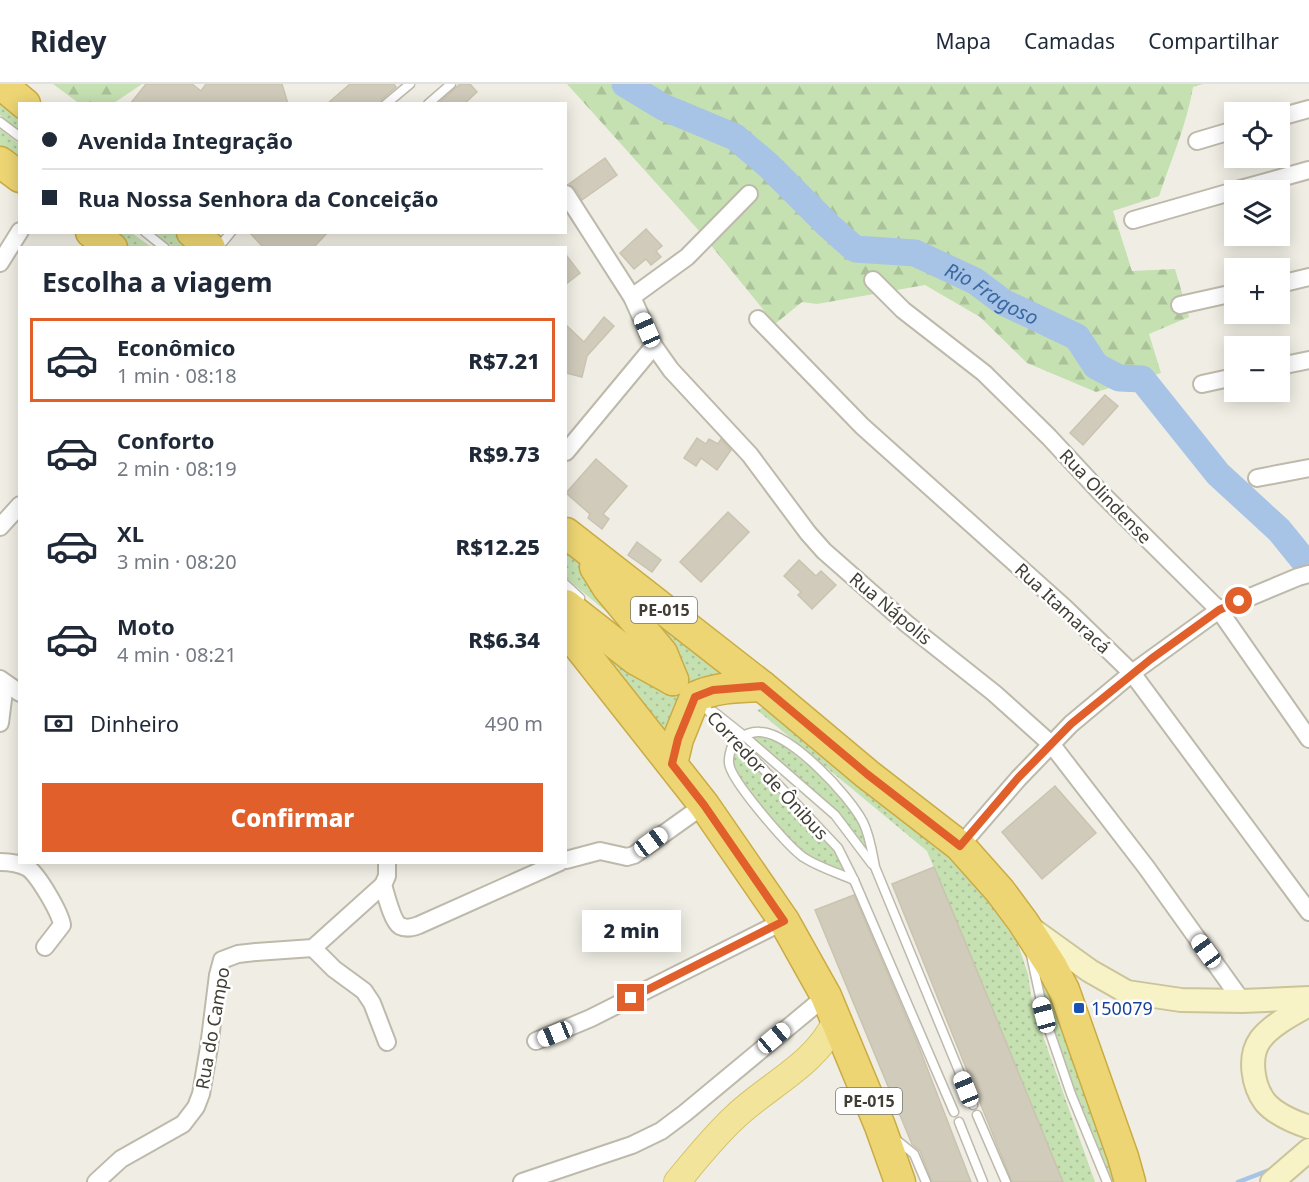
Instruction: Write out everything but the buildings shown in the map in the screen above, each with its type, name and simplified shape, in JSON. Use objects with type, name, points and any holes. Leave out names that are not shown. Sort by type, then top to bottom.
[{"type":"highway","points":[[1,84],[23,102]]},
{"type":"highway","points":[[0,162],[18,176]]},
{"type":"highway","points":[[575,540],[608,588],[662,653],[686,690],[672,764]]},
{"type":"highway","name":"PE-015","points":[[575,540],[762,686],[867,774],[960,846],[999,891],[1023,922],[1064,990],[1130,1182]]},
{"type":"highway","points":[[574,603],[635,659],[686,690],[762,686]]},
{"type":"highway","name":"PE-015","points":[[567,631],[704,805],[784,921],[831,1008],[880,1126],[900,1182]]},
{"type":"main road","points":[[1023,922],[1090,970],[1127,993],[1180,1000],[1242,1001],[1309,998]]},
{"type":"main road","points":[[1309,1005],[1286,1019],[1261,1039],[1253,1055],[1254,1076],[1265,1101],[1288,1119],[1309,1127]]},
{"type":"main road","points":[[677,1182],[719,1131],[737,1114],[807,1061],[825,1041],[831,1008]]},
{"type":"main road","points":[[1272,1182],[1309,1150]]},
{"type":"street","points":[[1290,114],[1309,109]]},
{"type":"street","points":[[1197,141],[1224,133]]},
{"type":"street","points":[[1274,180],[1309,170]]},
{"type":"street","points":[[632,297],[687,257],[748,194]]},
{"type":"street","points":[[1133,220],[1224,194]]},
{"type":"street","name":"Rua Nápolis","points":[[567,196],[632,297],[654,346],[671,370],[750,455],[808,533],[825,551],[907,624],[994,693],[1052,744],[1146,867],[1242,1001]]},
{"type":"street","points":[[0,263],[18,234]]},
{"type":"street","points":[[1290,282],[1309,277]]},
{"type":"street","name":"Rua Olindense","points":[[873,280],[903,310],[984,373],[1219,610],[1309,739]]},
{"type":"street","points":[[1180,305],[1224,295]]},
{"type":"street","name":"Rua Itamaracá","points":[[758,319],[862,426],[1065,608],[1132,673],[1309,912]]},
{"type":"street","points":[[567,451],[654,346]]},
{"type":"street","points":[[1290,364],[1309,360]]},
{"type":"street","points":[[1202,384],[1224,379]]},
{"type":"street","points":[[1257,478],[1309,468]]},
{"type":"street","points":[[0,527],[18,507]]},
{"type":"street","points":[[960,846],[1018,778],[1071,724],[1132,673],[1219,610],[1304,576]]},
{"type":"street","points":[[3,681],[18,692]]},
{"type":"street","points":[[0,723],[3,681]]},
{"type":"street","points":[[567,860],[600,851],[627,857],[634,855],[704,805]]},
{"type":"street","points":[[0,862],[15,864],[30,870],[57,911],[62,925],[45,947]]},
{"type":"street","points":[[387,864],[387,876],[383,885],[314,948],[334,969],[364,991],[372,1003],[387,1042]]},
{"type":"street","points":[[383,885],[395,920],[400,926],[409,928],[556,864]]},
{"type":"street","points":[[536,1041],[591,1018],[784,921]]},
{"type":"street","name":"Rua do Campo","points":[[96,1182],[132,1152],[183,1124],[196,1107],[201,1094],[222,960],[238,954],[314,948]]},
{"type":"street","points":[[522,1182],[632,1145],[661,1131],[831,1008]]},
{"type":"lane","points":[[388,102],[410,84]]},
{"type":"lane","points":[[430,102],[451,84]]},
{"type":"lane","points":[[0,122],[18,136]]},
{"type":"lane","points":[[148,234],[163,246]]},
{"type":"lane","points":[[206,240],[225,234]]},
{"type":"lane","points":[[567,587],[574,603]]},
{"type":"lane","points":[[637,648],[686,690]]},
{"type":"lane","name":"Corredor de Ônibus","points":[[686,690],[743,735],[835,815],[874,867]]},
{"type":"lane","name":"Corredor de Ônibus","points":[[686,690],[838,848],[954,1112]]},
{"type":"lane","points":[[854,880],[805,858],[795,850],[750,798],[732,772],[729,762],[734,740],[743,735],[760,732],[787,742],[830,778],[844,793],[863,821],[870,840],[874,867],[973,1105]]},
{"type":"lane","points":[[1023,922],[1044,1015],[1071,1094],[1107,1182]]},
{"type":"lane","points":[[977,1115],[1006,1182]]},
{"type":"lane","points":[[958,1122],[983,1182]]},
{"type":"lane","points":[[880,1126],[914,1154],[926,1182]]},
{"type":"green space","points":[[53,84],[142,84],[115,102],[77,102]]},
{"type":"green space","points":[[567,84],[1203,84],[1193,87],[1183,128],[1159,196],[1113,211],[1132,271],[1175,269],[1189,317],[1149,334],[1161,373],[1096,392],[1027,363],[980,317],[925,285],[817,304],[802,302],[775,324],[701,233]]},
{"type":"green space","points":[[0,91],[18,106],[18,130],[0,115]]},
{"type":"green space","points":[[0,129],[18,143],[18,171],[0,157]]},
{"type":"green space","points":[[99,234],[133,234],[150,246],[117,246]]},
{"type":"green space","points":[[154,234],[182,234],[199,246],[172,246]]},
{"type":"green space","points":[[567,547],[572,551],[650,648],[567,579]]},
{"type":"green space","points":[[619,596],[750,682],[694,691],[676,676]]},
{"type":"green space","points":[[567,622],[674,689],[685,700],[667,757]]},
{"type":"green space","points":[[766,706],[951,858],[976,883],[1018,944],[1028,974],[1033,1008],[1095,1182],[1063,1182],[927,851],[757,710]]},
{"type":"green space","points":[[752,733],[783,745],[831,784],[866,830],[875,867],[835,815],[748,739]]},
{"type":"green space","points":[[734,740],[838,848],[854,880],[805,858],[732,772]]},
{"type":"green space","points":[[1024,929],[1126,1182],[1107,1182],[1044,1015]]},
{"type":"waterway","name":"Rio Fragoso","points":[[625,84],[663,107],[735,137],[768,165],[855,249],[915,253],[975,281],[1003,302],[1077,337],[1096,366],[1119,378],[1142,379],[1218,474],[1279,530],[1309,567]]},
{"type":"waterway","points":[[1238,1182],[1272,1169]]},
{"type":"place","name":"150079","points":[[1079,1008]]},
{"type":"route","points":[[631,998],[784,921],[704,805],[672,764],[678,739],[695,697],[713,690],[762,686],[867,774],[960,846],[1018,778],[1071,724],[1151,659],[1219,610],[1239,601]]}]
